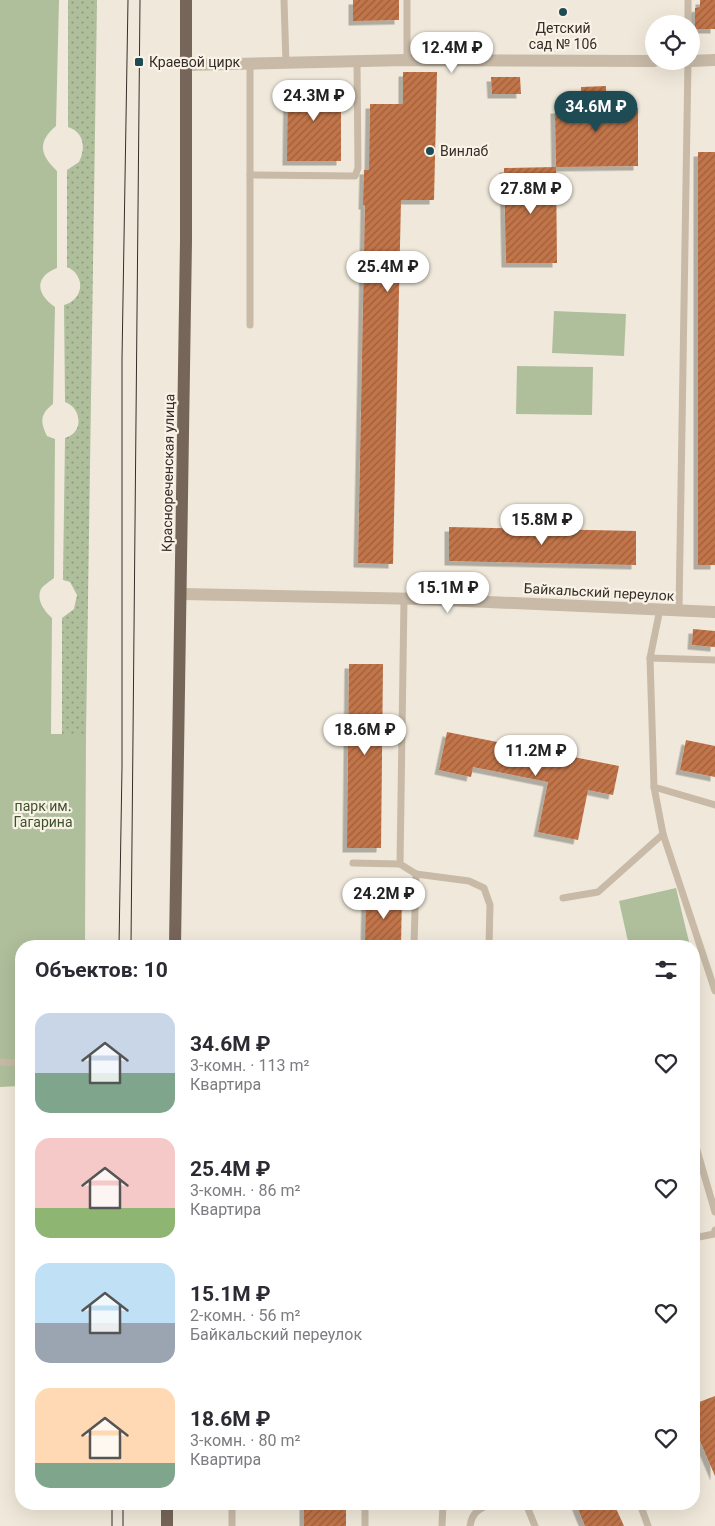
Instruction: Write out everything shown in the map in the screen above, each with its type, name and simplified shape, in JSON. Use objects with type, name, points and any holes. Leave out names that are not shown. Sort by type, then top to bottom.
[{"type":"main road","name":"Краснореченская улица","points":[[175,940],[182,594],[186,241],[186,0]]},
{"type":"main road","points":[[167,1510],[167,1526]]},
{"type":"street","points":[[186,66],[407,60],[645,61]]},
{"type":"street","points":[[700,61],[715,60]]},
{"type":"street","name":"Байкальский переулок","points":[[182,594],[404,598],[715,612]]},
{"type":"lane","points":[[284,0],[286,63]]},
{"type":"lane","points":[[407,0],[407,60]]},
{"type":"lane","points":[[688,0],[688,15]]},
{"type":"lane","points":[[250,175],[355,176],[358,168],[357,62]]},
{"type":"lane","points":[[250,63],[250,325]]},
{"type":"lane","points":[[679,610],[690,70]]},
{"type":"lane","points":[[400,864],[404,598]]},
{"type":"lane","points":[[660,609],[650,658],[654,787],[664,834],[698,940]]},
{"type":"lane","points":[[650,658],[715,660]]},
{"type":"lane","points":[[654,787],[715,805]]},
{"type":"lane","points":[[563,898],[598,892],[664,834]]},
{"type":"lane","points":[[353,863],[400,864],[416,874],[469,880],[484,888],[490,905],[489,940]]},
{"type":"lane","points":[[414,940],[416,874]]},
{"type":"lane","points":[[700,945],[715,991]]},
{"type":"lane","points":[[0,1062],[15,1063]]},
{"type":"lane","points":[[700,1161],[715,1212]]},
{"type":"lane","points":[[700,1237],[714,1234],[715,1230]]},
{"type":"lane","points":[[232,1510],[232,1526]]},
{"type":"lane","points":[[365,1510],[365,1526]]},
{"type":"lane","points":[[442,1526],[443,1510]]},
{"type":"lane","points":[[470,1526],[474,1513],[478,1510]]},
{"type":"lane","points":[[528,1510],[535,1526]]},
{"type":"lane","points":[[642,1510],[648,1526]]},
{"type":"green space","name":"парк им. Гагарина","points":[[0,0],[59,0],[56,126],[43,143],[44,154],[57,171],[57,268],[44,276],[40,286],[44,297],[55,307],[53,404],[42,418],[47,436],[55,439],[54,578],[41,589],[39,597],[44,609],[52,618],[51,734],[86,734],[85,940],[15,940],[15,1086],[0,1087]]},
{"type":"green space","points":[[68,0],[97,0],[86,734],[62,735],[62,618],[74,609],[77,595],[70,582],[63,580],[65,438],[71,435],[78,426],[75,409],[65,402],[64,305],[76,298],[80,287],[80,281],[77,276],[67,267],[67,170],[79,162],[83,146],[77,133],[68,127]]},
{"type":"green space","points":[[554,311],[626,314],[624,356],[552,353]]},
{"type":"green space","points":[[517,366],[593,367],[592,415],[516,414]]},
{"type":"green space","points":[[676,888],[689,940],[628,940],[619,901]]},
{"type":"building","points":[[353,0],[399,0],[399,20],[353,21]]},
{"type":"building","points":[[700,0],[715,0],[715,29],[700,29],[700,15],[695,15],[695,8],[700,7]]},
{"type":"building","points":[[403,72],[437,72],[434,200],[401,200],[393,564],[358,563],[365,205],[363,205],[364,170],[369,170],[370,104],[403,104]]},
{"type":"building","points":[[491,77],[520,77],[521,94],[492,94]]},
{"type":"building","points":[[288,82],[341,83],[341,161],[287,161]]},
{"type":"building","points":[[606,86],[606,108],[638,108],[638,166],[556,167],[555,109],[581,109],[581,87]]},
{"type":"building","points":[[698,152],[715,152],[715,565],[698,565]]},
{"type":"building","points":[[556,167],[557,263],[506,263],[504,168]]},
{"type":"building","points":[[449,527],[636,531],[636,565],[449,561]]},
{"type":"building","points":[[693,629],[715,631],[715,647],[692,645]]},
{"type":"building","points":[[349,664],[383,664],[381,848],[347,848]]},
{"type":"building","points":[[447,732],[619,766],[613,795],[588,790],[578,840],[538,832],[548,782],[473,767],[471,777],[439,770]]},
{"type":"building","points":[[686,740],[715,746],[715,777],[680,770]]},
{"type":"building","points":[[366,894],[402,894],[401,940],[365,940]]},
{"type":"building","points":[[715,1396],[715,1476],[700,1441],[700,1402]]},
{"type":"building","points":[[304,1510],[346,1510],[346,1526],[304,1526]]},
{"type":"building","points":[[578,1510],[617,1510],[624,1526],[585,1526]]},
{"type":"tram line","points":[[119,940],[122,767],[122,359],[128,0]]},
{"type":"tram line","points":[[131,940],[140,0]]},
{"type":"tram line","points":[[112,1510],[112,1526]]},
{"type":"tram line","points":[[123,1510],[123,1526]]},
{"type":"place","name":"Детский сад № 106","points":[[563,12]]},
{"type":"place","name":"Краевой цирк","points":[[139,62]]},
{"type":"place","name":"Винлаб","points":[[430,151]]}]
